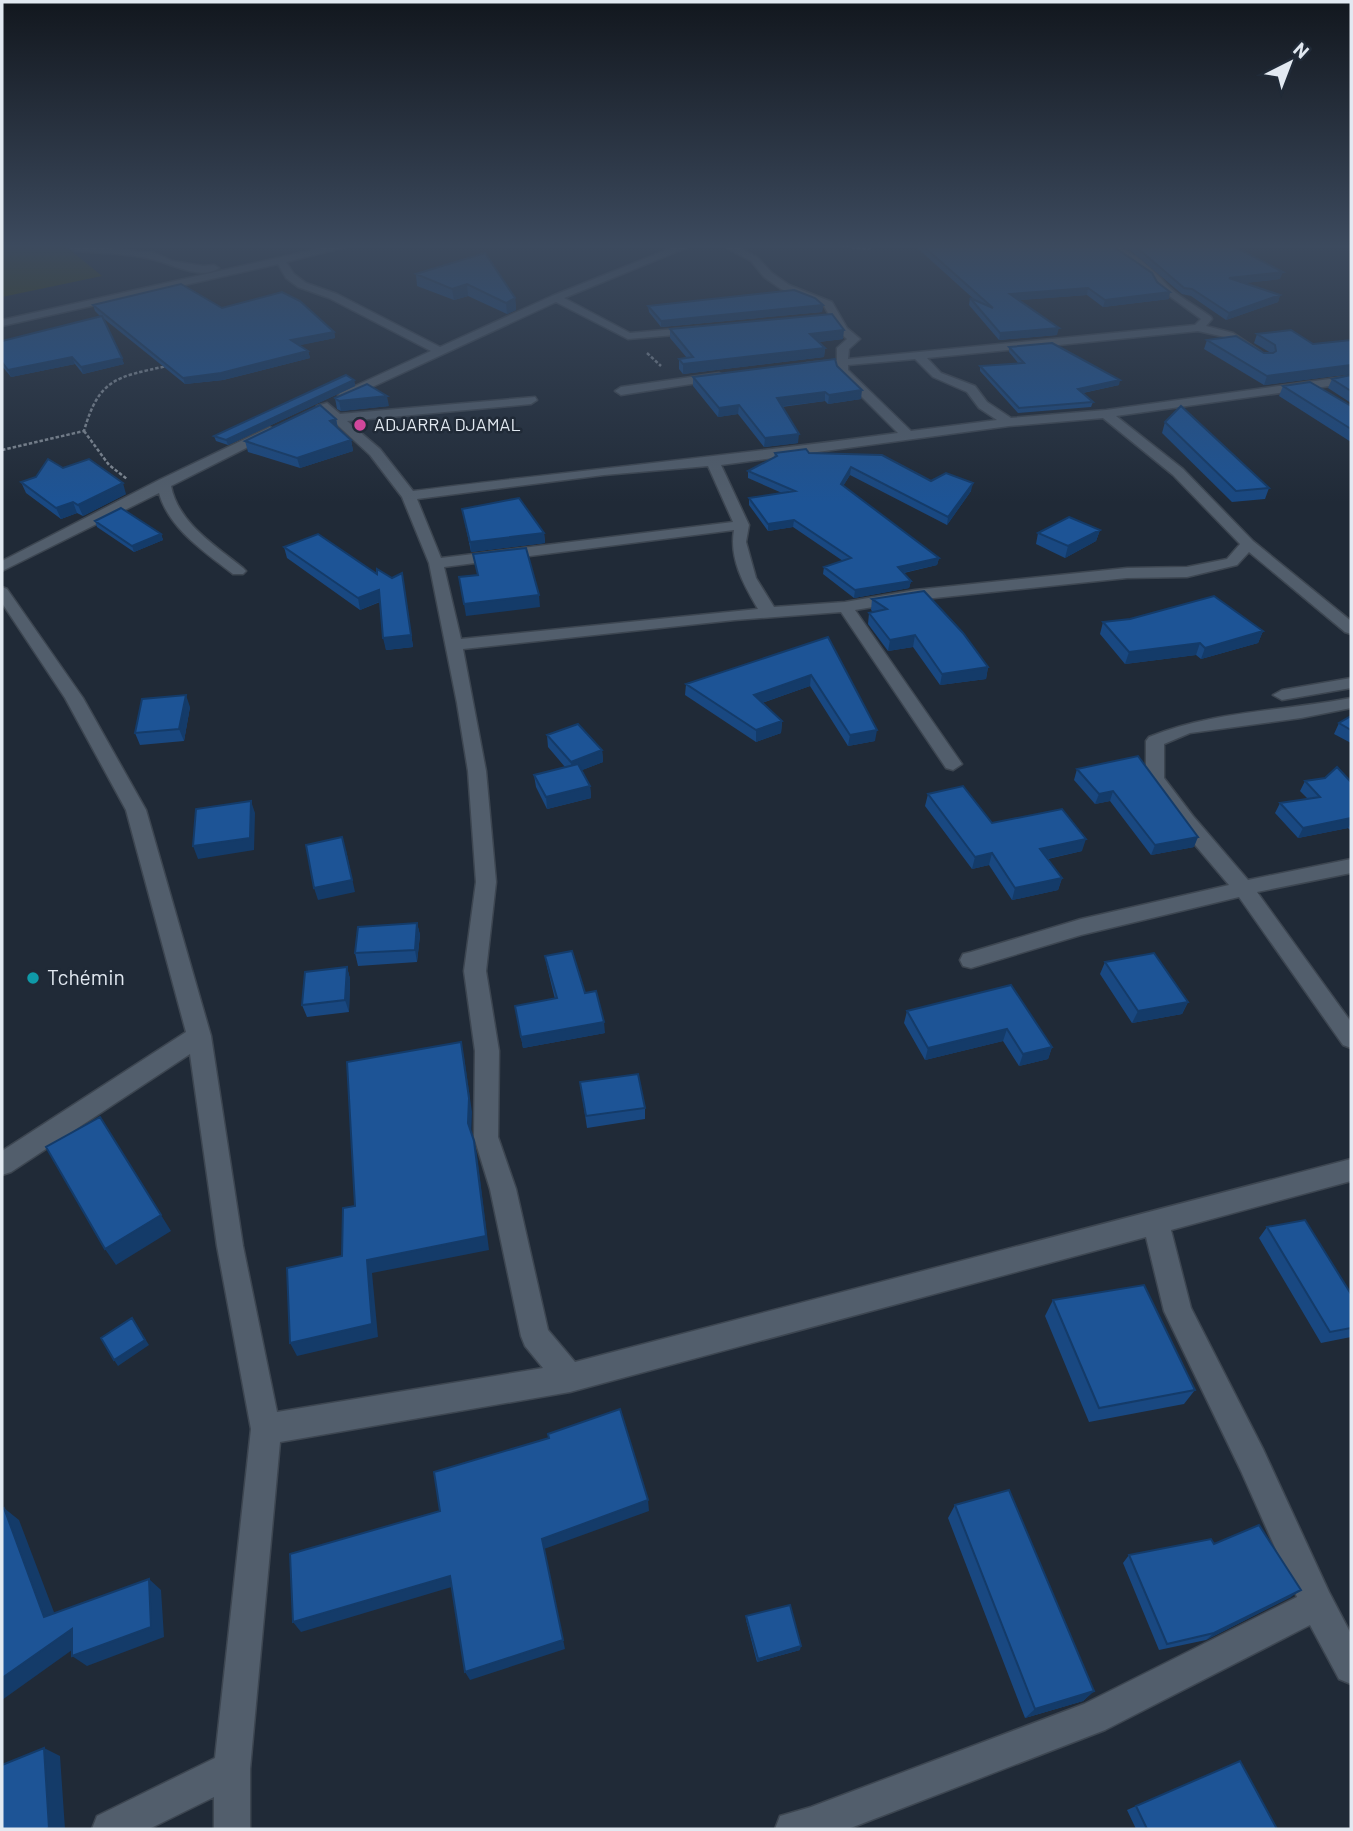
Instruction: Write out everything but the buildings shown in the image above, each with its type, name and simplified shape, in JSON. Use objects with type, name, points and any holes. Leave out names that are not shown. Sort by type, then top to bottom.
[{"type":"street","points":[[399,330],[441,352]]},
{"type":"street","points":[[487,330],[317,409],[340,418],[374,452],[408,496],[436,563],[477,771],[486,882],[475,971],[487,1051],[486,1137],[503,1189],[536,1336],[570,1378]]},
{"type":"street","points":[[617,330],[628,336],[643,337],[690,330]]},
{"type":"street","points":[[844,330],[854,339],[843,348],[842,371],[908,436]]},
{"type":"street","points":[[792,368],[1173,330]]},
{"type":"street","points":[[1209,330],[1229,335],[1266,358]]},
{"type":"street","points":[[918,355],[937,374],[971,389],[983,405],[1009,422]]},
{"type":"street","points":[[621,391],[677,381],[728,376]]},
{"type":"street","points":[[408,496],[604,471],[713,461],[1009,422],[1106,414],[1351,379]]},
{"type":"street","points":[[1308,384],[1330,398]]},
{"type":"street","points":[[340,418],[531,400]]},
{"type":"street","points":[[1106,414],[1178,472],[1248,544],[1351,629]]},
{"type":"street","points":[[2,568],[164,483],[286,424]]},
{"type":"street","points":[[713,461],[742,525],[739,542],[748,578],[769,613]]},
{"type":"street","points":[[164,483],[164,493],[179,519],[238,571]]},
{"type":"street","points":[[436,563],[742,525]]},
{"type":"street","points":[[454,645],[845,607],[915,595],[1127,573],[1187,572],[1232,562],[1248,544]]},
{"type":"street","points":[[2,592],[74,698],[136,810],[199,1036],[230,1246],[266,1429],[232,1769],[232,1829]]},
{"type":"street","points":[[845,607],[953,764]]},
{"type":"street","points":[[1282,695],[1351,683]]},
{"type":"street","points":[[1351,703],[1301,713],[1186,728],[1154,741],[1155,779],[1186,821],[1244,889],[1351,1039]]},
{"type":"street","points":[[971,960],[1081,927],[1312,872],[1351,866]]},
{"type":"street","points":[[2,1164],[199,1036]]},
{"type":"street","points":[[266,1429],[570,1378],[1351,1170]]},
{"type":"street","points":[[1156,1224],[1178,1311],[1252,1460],[1317,1604],[1351,1667]]},
{"type":"street","points":[[793,1829],[811,1825],[1093,1718],[1317,1604]]},
{"type":"street","points":[[110,1829],[232,1769]]},
{"type":"path","points":[[628,336],[677,381]]},
{"type":"path","points":[[145,493],[109,466],[84,431],[90,403],[100,388],[121,377],[171,365]]},
{"type":"path","points":[[2,450],[84,431]]},
{"type":"place","name":"ADJARRA DJAMAL","points":[[360,425]]},
{"type":"place","name":"Tchémin","points":[[33,978]]}]
